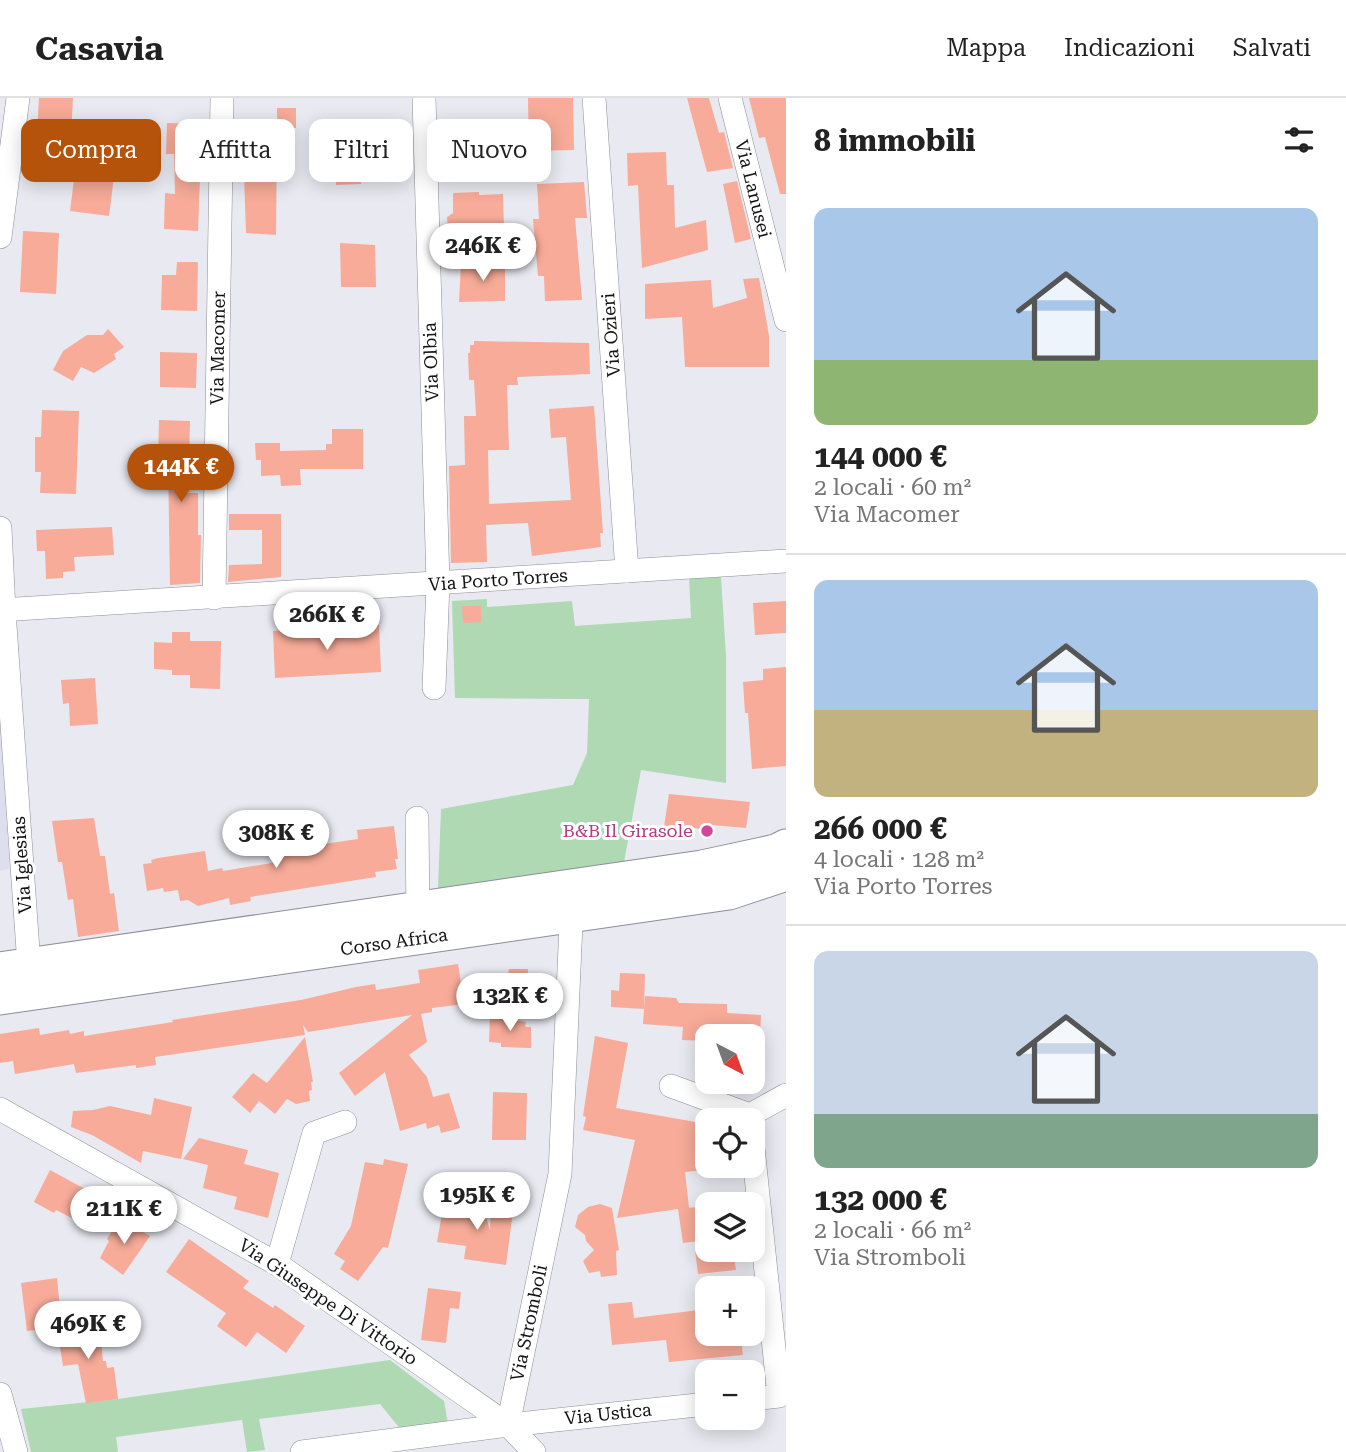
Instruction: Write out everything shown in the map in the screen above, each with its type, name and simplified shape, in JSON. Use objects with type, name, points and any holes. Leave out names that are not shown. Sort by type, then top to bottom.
[{"type":"street","points":[[0,237],[2,205],[18,98]]},
{"type":"street","name":"Via Macomer","points":[[214,598],[222,98]]},
{"type":"street","name":"Via Olbia","points":[[424,98],[438,583],[434,688]]},
{"type":"street","name":"Via Ozieri","points":[[594,98],[627,571]]},
{"type":"street","name":"Via Lanusei","points":[[730,98],[786,320]]},
{"type":"street","name":"Via Iglesias","points":[[0,528],[15,981]]},
{"type":"street","name":"Via Porto Torres","points":[[2,611],[786,561]]},
{"type":"street","points":[[417,818],[419,924]]},
{"type":"street","name":"Corso Africa","points":[[572,902],[786,846]]},
{"type":"street","name":"Corso Africa","points":[[15,981],[572,902],[729,893],[786,874]]},
{"type":"street","name":"Via Stromboli","points":[[508,1425],[559,1174],[572,902]]},
{"type":"street","points":[[671,1086],[727,1108]]},
{"type":"street","points":[[765,1108],[786,1095]]},
{"type":"street","name":"Via Giuseppe Di Vittorio","points":[[0,1109],[277,1264],[508,1425],[534,1452]]},
{"type":"street","points":[[277,1264],[314,1133],[345,1122]]},
{"type":"street","points":[[756,1178],[779,1396],[765,1398]]},
{"type":"street","points":[[0,1394],[16,1452]]},
{"type":"street","name":"Via Ustica","points":[[302,1452],[508,1425],[695,1405]]},
{"type":"shaded area","points":[[0,723],[10,869],[0,871]]},
{"type":"green space","points":[[721,577],[726,656],[726,783],[641,770],[624,862],[438,890],[441,809],[573,785],[587,753],[589,699],[455,698],[452,601],[487,599],[487,607],[572,601],[575,626],[691,618],[689,578]]},
{"type":"green space","points":[[390,1360],[444,1401],[448,1424],[402,1431],[380,1404],[259,1419],[265,1450],[247,1452],[242,1420],[116,1437],[118,1452],[31,1452],[21,1409],[118,1399]]},
{"type":"building","points":[[39,98],[73,98],[72,119],[38,119]]},
{"type":"building","points":[[528,98],[573,98],[574,150],[551,151],[551,119],[528,119]]},
{"type":"building","points":[[687,98],[709,98],[719,133],[724,132],[733,168],[707,172]]},
{"type":"building","points":[[749,98],[786,98],[786,194],[780,194],[765,137],[759,138]]},
{"type":"building","points":[[277,108],[296,108],[296,128],[295,119],[277,119]]},
{"type":"building","points":[[167,123],[175,123],[175,182],[200,182],[198,231],[164,229],[165,193],[175,194],[174,154],[166,154]]},
{"type":"building","points":[[666,152],[667,185],[674,185],[675,228],[706,220],[708,250],[642,268],[638,185],[628,186],[627,153]]},
{"type":"building","points":[[737,181],[751,239],[735,243],[723,184]]},
{"type":"building","points":[[74,182],[113,182],[109,216],[70,211]]},
{"type":"building","points":[[244,182],[277,182],[276,235],[246,233]]},
{"type":"building","points":[[336,182],[361,182],[361,184],[336,185]]},
{"type":"building","points":[[584,182],[587,218],[575,218],[582,300],[545,301],[544,276],[538,276],[533,219],[539,219],[537,184]]},
{"type":"building","points":[[479,192],[479,195],[503,194],[504,230],[448,232],[447,217],[453,213],[453,193]]},
{"type":"building","points":[[23,231],[59,233],[56,294],[20,292]]},
{"type":"building","points":[[340,243],[375,245],[376,287],[341,287]]},
{"type":"building","points":[[177,262],[198,262],[197,311],[161,310],[162,275],[176,275]]},
{"type":"building","points":[[505,263],[505,301],[459,302],[461,264]]},
{"type":"building","points":[[759,278],[769,336],[769,367],[685,367],[682,317],[645,319],[645,284],[711,280],[713,308],[747,298],[743,279]]},
{"type":"building","points":[[108,329],[124,347],[114,354],[116,359],[94,373],[81,367],[73,381],[53,370],[63,351],[87,335],[103,335]]},
{"type":"building","points":[[474,341],[589,343],[590,374],[517,377],[518,385],[507,385],[509,450],[488,450],[489,504],[571,500],[566,437],[551,438],[549,409],[594,406],[603,533],[600,533],[601,547],[532,556],[528,523],[486,525],[487,562],[451,563],[449,466],[465,465],[464,416],[476,416],[474,380],[469,380],[468,353]]},
{"type":"building","points":[[160,352],[197,353],[196,388],[160,387]]},
{"type":"building","points":[[42,410],[79,411],[76,494],[40,493],[41,472],[35,472],[35,437],[41,437]]},
{"type":"building","points":[[159,420],[190,421],[189,460],[185,460],[187,493],[198,493],[200,583],[170,585],[168,460],[158,459]]},
{"type":"building","points":[[332,429],[363,429],[363,469],[300,469],[301,485],[281,486],[280,475],[261,476],[261,460],[256,460],[255,443],[280,443],[280,451],[326,450],[326,444],[332,444]]},
{"type":"building","points":[[229,514],[281,514],[281,577],[228,582],[229,565],[262,564],[262,530],[229,530]]},
{"type":"building","points":[[112,527],[114,555],[74,557],[75,571],[63,572],[63,578],[46,579],[45,551],[37,551],[36,530]]},
{"type":"building","points":[[786,601],[786,633],[755,635],[753,603]]},
{"type":"building","points":[[462,606],[481,606],[481,622],[463,623]]},
{"type":"building","points":[[379,625],[381,672],[275,678],[273,631]]},
{"type":"building","points":[[172,632],[190,632],[190,641],[221,641],[220,689],[190,688],[190,675],[172,675],[172,670],[154,669],[154,642],[172,643]]},
{"type":"building","points":[[786,667],[786,766],[752,769],[743,682],[763,680],[763,669]]},
{"type":"building","points":[[95,678],[98,724],[70,726],[69,703],[63,704],[61,680]]},
{"type":"building","points":[[669,794],[750,802],[746,828],[701,824],[700,829],[683,826],[683,831],[664,827]]},
{"type":"building","points":[[94,818],[100,856],[105,856],[110,894],[114,893],[119,931],[78,937],[73,899],[68,900],[62,862],[58,862],[52,821]]},
{"type":"building","points":[[394,826],[397,869],[375,872],[376,877],[250,897],[251,901],[230,905],[229,898],[198,906],[188,900],[180,901],[178,890],[164,892],[163,888],[147,891],[143,864],[152,863],[151,860],[158,858],[205,851],[208,871],[222,868],[223,871],[278,862],[276,851],[358,839],[357,830]]},
{"type":"building","points":[[458,964],[464,1004],[432,1008],[432,1012],[421,1014],[427,1042],[409,1055],[427,1077],[433,1097],[449,1093],[460,1128],[441,1133],[439,1125],[427,1129],[426,1123],[400,1131],[385,1072],[355,1096],[339,1073],[412,1015],[308,1032],[303,1025],[305,1035],[155,1057],[156,1065],[136,1068],[136,1065],[76,1073],[74,1064],[15,1074],[13,1061],[0,1063],[0,1034],[39,1028],[40,1035],[69,1030],[70,1034],[84,1031],[84,1036],[301,1000],[375,984],[376,990],[420,983],[418,970]]},
{"type":"building","points":[[509,969],[528,969],[526,1004],[494,1002],[494,973],[508,974]]},
{"type":"building","points":[[620,973],[645,974],[644,1009],[611,1007],[611,990],[619,991]]},
{"type":"building","points":[[645,996],[676,998],[679,1003],[727,1004],[727,1013],[761,1015],[761,1024],[695,1024],[695,1041],[682,1040],[683,1027],[643,1024]]},
{"type":"building","points":[[490,1015],[526,1022],[525,1027],[531,1027],[531,1048],[501,1047],[501,1043],[489,1042]]},
{"type":"building","points":[[595,1036],[628,1043],[616,1108],[695,1122],[695,1171],[685,1172],[689,1208],[695,1207],[695,1242],[683,1243],[678,1209],[617,1218],[635,1140],[583,1130],[586,1117],[583,1116]]},
{"type":"building","points":[[305,1037],[313,1082],[312,1090],[309,1091],[310,1101],[296,1104],[287,1099],[275,1114],[259,1101],[250,1113],[232,1097],[253,1073],[267,1083]]},
{"type":"building","points":[[493,1092],[527,1093],[526,1140],[492,1140]]},
{"type":"building","points":[[154,1098],[192,1107],[181,1159],[143,1151],[141,1163],[92,1135],[71,1127],[73,1111],[110,1106],[151,1115]]},
{"type":"building","points":[[199,1138],[248,1150],[244,1164],[279,1173],[268,1218],[234,1209],[237,1197],[203,1188],[208,1165],[183,1159]]},
{"type":"building","points":[[384,1159],[408,1164],[388,1248],[383,1247],[358,1281],[340,1269],[345,1261],[334,1254],[351,1226],[365,1162],[383,1165]]},
{"type":"building","points":[[50,1170],[85,1189],[77,1203],[83,1206],[76,1220],[56,1210],[54,1213],[34,1202]]},
{"type":"building","points":[[444,1202],[484,1210],[490,1230],[491,1207],[513,1211],[506,1265],[464,1259],[466,1246],[437,1242]]},
{"type":"building","points":[[600,1204],[612,1208],[619,1250],[616,1251],[617,1275],[601,1277],[600,1271],[589,1273],[583,1261],[594,1250],[586,1241],[585,1235],[575,1227],[578,1215],[588,1207]]},
{"type":"building","points":[[120,1219],[150,1236],[123,1275],[100,1258],[109,1241],[107,1239]]},
{"type":"building","points":[[189,1239],[249,1281],[243,1288],[273,1308],[275,1305],[305,1326],[286,1353],[257,1332],[246,1347],[217,1326],[226,1313],[166,1272]]},
{"type":"building","points":[[696,1262],[735,1262],[736,1270],[698,1274]]},
{"type":"building","points":[[57,1278],[61,1319],[53,1328],[27,1331],[21,1283]]},
{"type":"building","points":[[428,1288],[461,1292],[459,1309],[450,1308],[446,1343],[421,1340]]},
{"type":"building","points":[[632,1302],[634,1318],[695,1310],[695,1346],[742,1346],[743,1355],[669,1362],[666,1340],[612,1345],[608,1304]]},
{"type":"building","points":[[99,1322],[103,1361],[106,1361],[107,1368],[114,1367],[118,1399],[86,1403],[78,1364],[63,1366],[57,1327]]},
{"type":"place","name":"B&B Il Girasole","points":[[707,831]]}]
